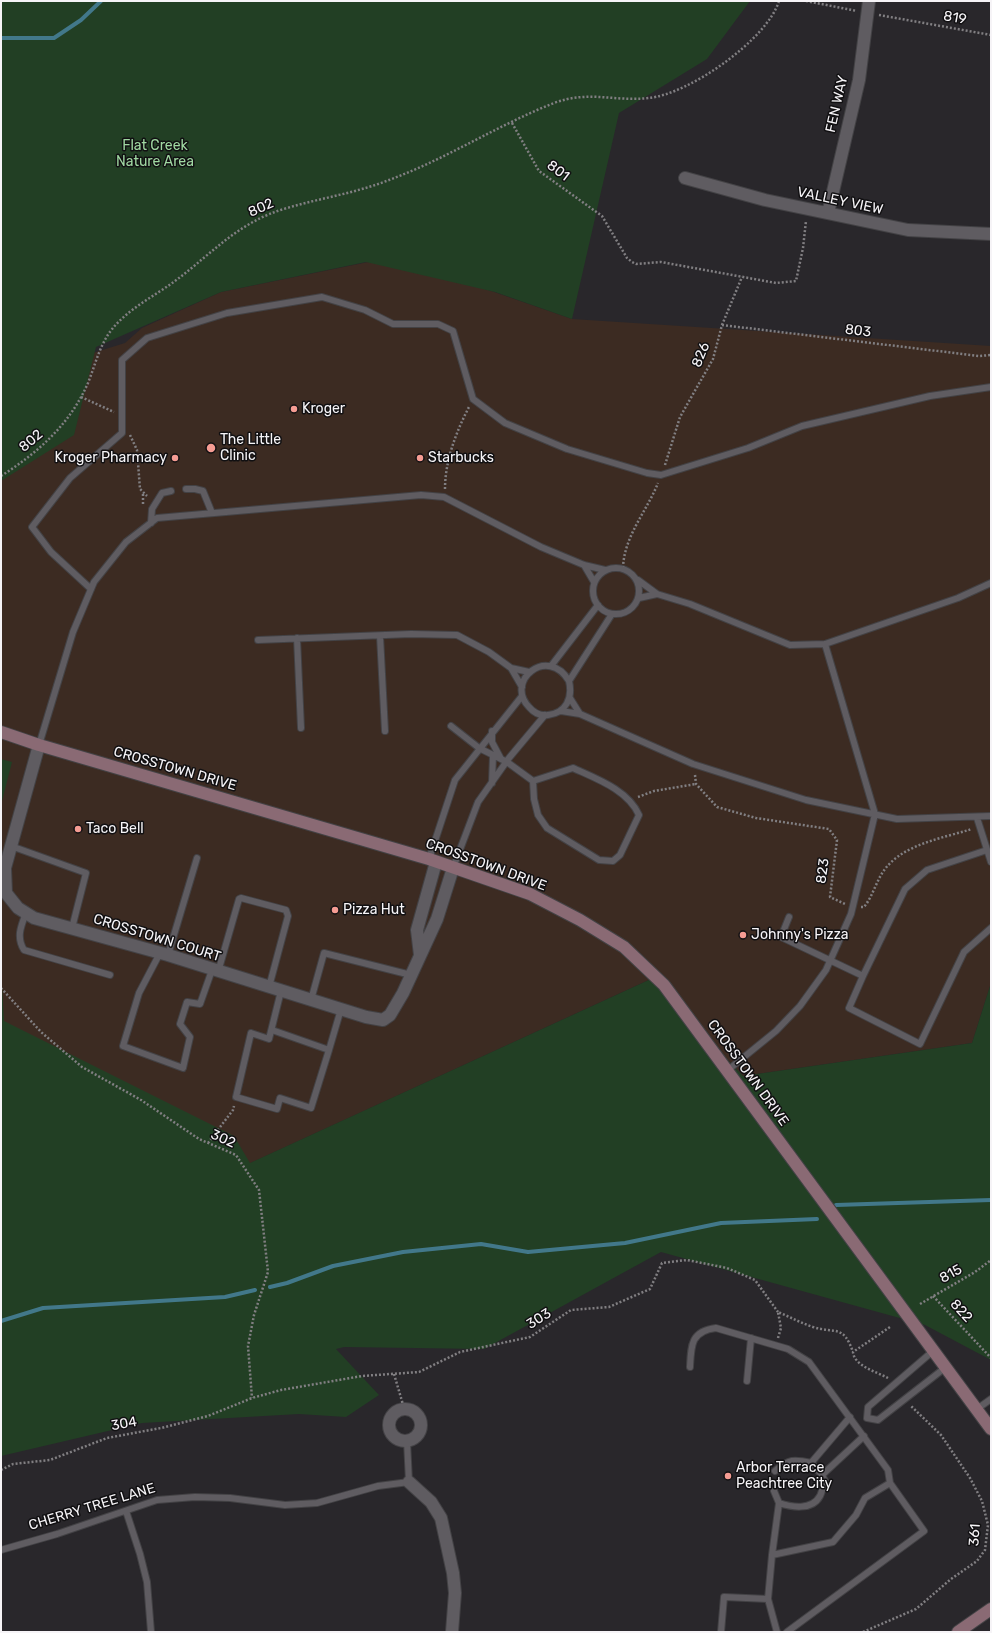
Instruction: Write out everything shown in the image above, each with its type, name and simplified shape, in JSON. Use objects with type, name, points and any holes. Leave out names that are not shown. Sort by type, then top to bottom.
[{"type":"street","name":"FEN WAY","points":[[828,213],[859,80],[868,7]]},
{"type":"street","name":"VALLEY VIEW","points":[[685,178],[807,209],[908,230],[991,234]]},
{"type":"street","name":"CROSSTOWN DRIVE","points":[[1,732],[39,745],[432,860],[530,894],[580,920],[624,947],[664,985],[728,1070],[933,1351],[990,1424]]},
{"type":"street","name":"CROSSTOWN COURT","points":[[39,745],[5,868],[6,893],[18,908],[34,918],[164,954],[366,1017],[383,1020],[390,1015],[411,975],[437,918],[453,868]]},
{"type":"street","points":[[420,956],[417,930],[432,860]]},
{"type":"street","points":[[404,1408],[414,1412],[420,1421],[420,1431],[416,1436],[407,1441],[397,1439],[390,1431],[388,1426],[394,1412],[404,1408]]},
{"type":"street","points":[[409,1482],[432,1502],[441,1518],[453,1572],[455,1593],[452,1632]]},
{"type":"street","points":[[958,1632],[991,1609]]},
{"type":"lane","points":[[91,589],[51,552],[32,527],[70,478],[122,433],[122,360],[147,338],[227,313],[322,297],[365,310],[393,324],[438,324],[453,331],[472,399],[505,423],[567,448],[647,473],[661,475],[748,448],[802,426],[930,396],[991,387]]},
{"type":"lane","points":[[186,489],[195,488],[203,491],[212,513]]},
{"type":"lane","points":[[151,523],[152,509],[162,493],[171,491]]},
{"type":"lane","points":[[39,745],[73,632],[94,582],[126,542],[157,518],[421,495],[444,497],[541,546],[584,565],[604,570],[617,567],[623,568],[629,571],[638,580],[657,594],[690,604],[790,645],[825,644],[958,598],[991,583]]},
{"type":"lane","points":[[584,565],[594,582],[594,598],[604,611],[612,614],[625,613],[631,609],[639,598],[640,586],[638,580]]},
{"type":"lane","points":[[594,582],[604,570]]},
{"type":"lane","points":[[639,598],[657,594]]},
{"type":"lane","points":[[551,666],[598,605]]},
{"type":"lane","points":[[570,681],[612,614]]},
{"type":"lane","points":[[258,640],[457,635],[489,652],[511,668],[529,672]]},
{"type":"lane","points":[[380,636],[385,731]]},
{"type":"lane","points":[[297,638],[301,728]]},
{"type":"lane","points":[[728,1070],[776,1031],[800,1006],[826,970],[853,908],[875,814],[825,644]]},
{"type":"lane","points":[[561,711],[570,698],[570,681],[562,672],[551,666],[536,668],[529,672],[522,688],[522,696],[530,709],[537,714],[545,715],[561,711],[580,714],[693,764],[806,800],[897,819],[977,818],[991,816]]},
{"type":"lane","points":[[511,668],[522,688]]},
{"type":"lane","points":[[432,860],[455,780],[492,731],[522,696]]},
{"type":"lane","points":[[570,698],[580,714]]},
{"type":"lane","points":[[453,868],[478,802],[492,783],[504,760],[545,715]]},
{"type":"lane","points":[[451,726],[479,748],[504,760],[533,781]]},
{"type":"lane","points":[[492,731],[492,742],[504,760]]},
{"type":"lane","points":[[492,783],[493,754]]},
{"type":"lane","points":[[573,768],[601,781],[630,800],[639,815],[620,855],[613,861],[599,860],[546,828],[538,815],[534,799],[533,781],[573,768]]},
{"type":"lane","points":[[977,818],[991,862]]},
{"type":"lane","points":[[11,846],[86,873],[72,928]]},
{"type":"lane","points":[[987,850],[927,870],[905,890],[849,1008],[920,1044],[964,952],[991,928]]},
{"type":"lane","points":[[197,858],[164,954],[139,993],[123,1046],[183,1068],[190,1037],[180,1024],[187,1002],[200,1004],[215,971],[239,899],[241,898],[286,910],[288,916],[269,987]]},
{"type":"lane","points":[[26,913],[19,931],[19,942],[24,950],[110,975]]},
{"type":"lane","points":[[789,917],[781,937],[863,976]]},
{"type":"lane","points":[[311,1000],[324,953],[411,975]]},
{"type":"lane","points":[[281,991],[270,1039],[251,1033],[236,1096],[277,1109],[280,1098],[312,1108],[342,1009]]},
{"type":"lane","points":[[272,1030],[329,1050]]},
{"type":"lane","points":[[690,1367],[692,1343],[704,1329],[716,1328],[788,1349],[809,1362],[888,1470],[890,1483],[924,1531],[786,1632]]},
{"type":"lane","points":[[747,1381],[751,1338]]},
{"type":"lane","points":[[857,1426],[867,1418],[868,1407],[933,1351]]},
{"type":"lane","points":[[867,1418],[878,1420],[946,1367]]},
{"type":"lane","points":[[977,1409],[991,1399]]},
{"type":"lane","points":[[811,1463],[850,1417]]},
{"type":"lane","points":[[822,1475],[864,1436]]},
{"type":"lane","points":[[407,1441],[409,1482]]},
{"type":"lane","points":[[775,1471],[784,1464],[794,1460],[811,1463],[822,1475],[825,1481],[819,1497],[808,1506],[791,1507],[778,1503]]},
{"type":"lane","name":"CHERRY TREE LANE","points":[[1,1550],[57,1534],[157,1500],[195,1497],[230,1498],[285,1505],[317,1503],[378,1486],[409,1482]]},
{"type":"lane","points":[[772,1555],[833,1542],[856,1515],[865,1498],[890,1483]]},
{"type":"lane","points":[[774,1491],[778,1503],[768,1599],[777,1632]]},
{"type":"lane","points":[[126,1511],[140,1554],[147,1582],[151,1632]]},
{"type":"lane","points":[[721,1632],[724,1597],[768,1599]]},
{"type":"path","points":[[512,122],[567,98],[594,95],[627,99],[663,96],[711,72],[750,42],[773,16],[779,1]]},
{"type":"path","name":"819","points":[[806,1],[868,7],[991,35]]},
{"type":"path","name":"801","points":[[512,122],[539,171],[602,216],[627,258],[636,264],[661,262],[776,283],[796,281],[803,248],[807,209]]},
{"type":"path","name":"802","points":[[1,476],[39,450],[64,424],[81,397],[106,337],[121,319],[176,280],[226,238],[260,217],[286,208],[357,192],[389,180],[458,150],[512,122]]},
{"type":"path","name":"826","points":[[623,568],[623,557],[634,530],[656,490],[680,417],[713,359],[722,325],[742,277]]},
{"type":"path","name":"803","points":[[722,325],[979,356],[991,355]]},
{"type":"path","points":[[81,397],[112,411],[122,419],[137,450],[140,489],[147,496]]},
{"type":"path","points":[[444,497],[445,473],[460,425],[472,399]]},
{"type":"path","points":[[630,800],[654,791],[696,784],[693,764]]},
{"type":"path","name":"823","points":[[696,784],[717,807],[756,818],[829,830],[837,840],[830,897],[853,908]]},
{"type":"path","points":[[853,908],[864,907],[871,899],[876,883],[886,868],[912,848],[980,827]]},
{"type":"path","name":"302","points":[[1,988],[41,1032],[82,1067],[142,1100],[199,1139],[236,1156],[259,1190],[268,1272],[254,1315],[248,1346],[252,1398]]},
{"type":"path","points":[[208,1143],[233,1110],[236,1096]]},
{"type":"path","name":"303","points":[[252,1398],[362,1376],[419,1372],[460,1352],[530,1337],[571,1310],[609,1307],[650,1289],[662,1263],[688,1260],[727,1268],[754,1280],[778,1312]]},
{"type":"path","name":"815","points":[[920,1304],[974,1272],[991,1260]]},
{"type":"path","name":"822","points":[[934,1296],[991,1358]]},
{"type":"path","points":[[776,1345],[781,1328],[778,1312]]},
{"type":"path","points":[[778,1312],[814,1327],[837,1330],[848,1339],[854,1357],[859,1364],[895,1383]]},
{"type":"path","points":[[853,1352],[890,1327]]},
{"type":"path","points":[[394,1374],[404,1408]]},
{"type":"path","name":"304","points":[[1,1470],[13,1464],[50,1460],[107,1438],[160,1428],[208,1416],[252,1398]]},
{"type":"path","name":"361","points":[[863,1632],[916,1610],[951,1580],[977,1561],[985,1550],[988,1525],[982,1501],[970,1478],[941,1435],[919,1415],[906,1399]]},
{"type":"shaded area","points":[[393,257],[572,319],[991,346],[991,983],[972,1043],[743,1076],[651,979],[194,1189],[1,1052],[1,437],[38,370],[125,343],[142,328],[221,292]]},
{"type":"green space","name":"Flat Creek Nature Area","points":[[1,1],[750,1],[707,59],[619,113],[572,319],[495,292],[366,262],[221,292],[96,347],[74,435],[1,481]]},
{"type":"green space","points":[[1,759],[12,762],[1,805]]},
{"type":"green space","points":[[1,968],[4,1021],[234,1136],[250,1163],[651,979],[743,1076],[972,1043],[991,983],[991,1360],[925,1325],[661,1252],[484,1349],[344,1347],[336,1349],[379,1395],[346,1417],[299,1414],[142,1423],[1,1456]]},
{"type":"waterway","points":[[1,38],[54,38],[81,20],[101,1]]},
{"type":"waterway","points":[[836,1205],[991,1200]]},
{"type":"waterway","points":[[270,1287],[287,1283],[333,1266],[403,1252],[481,1244],[528,1252],[625,1243],[721,1223],[817,1219]]},
{"type":"waterway","points":[[1,1321],[43,1308],[225,1297],[255,1290]]},
{"type":"place","name":"Kroger","points":[[294,409]]},
{"type":"place","name":"The Little Clinic","points":[[211,448]]},
{"type":"place","name":"Kroger Pharmacy","points":[[175,458]]},
{"type":"place","name":"Starbucks","points":[[420,458]]},
{"type":"place","name":"Taco Bell","points":[[78,829]]},
{"type":"place","name":"Pizza Hut","points":[[335,910]]},
{"type":"place","name":"Johnny's Pizza","points":[[743,935]]},
{"type":"place","name":"Arbor Terrace Peachtree City","points":[[728,1476]]}]
